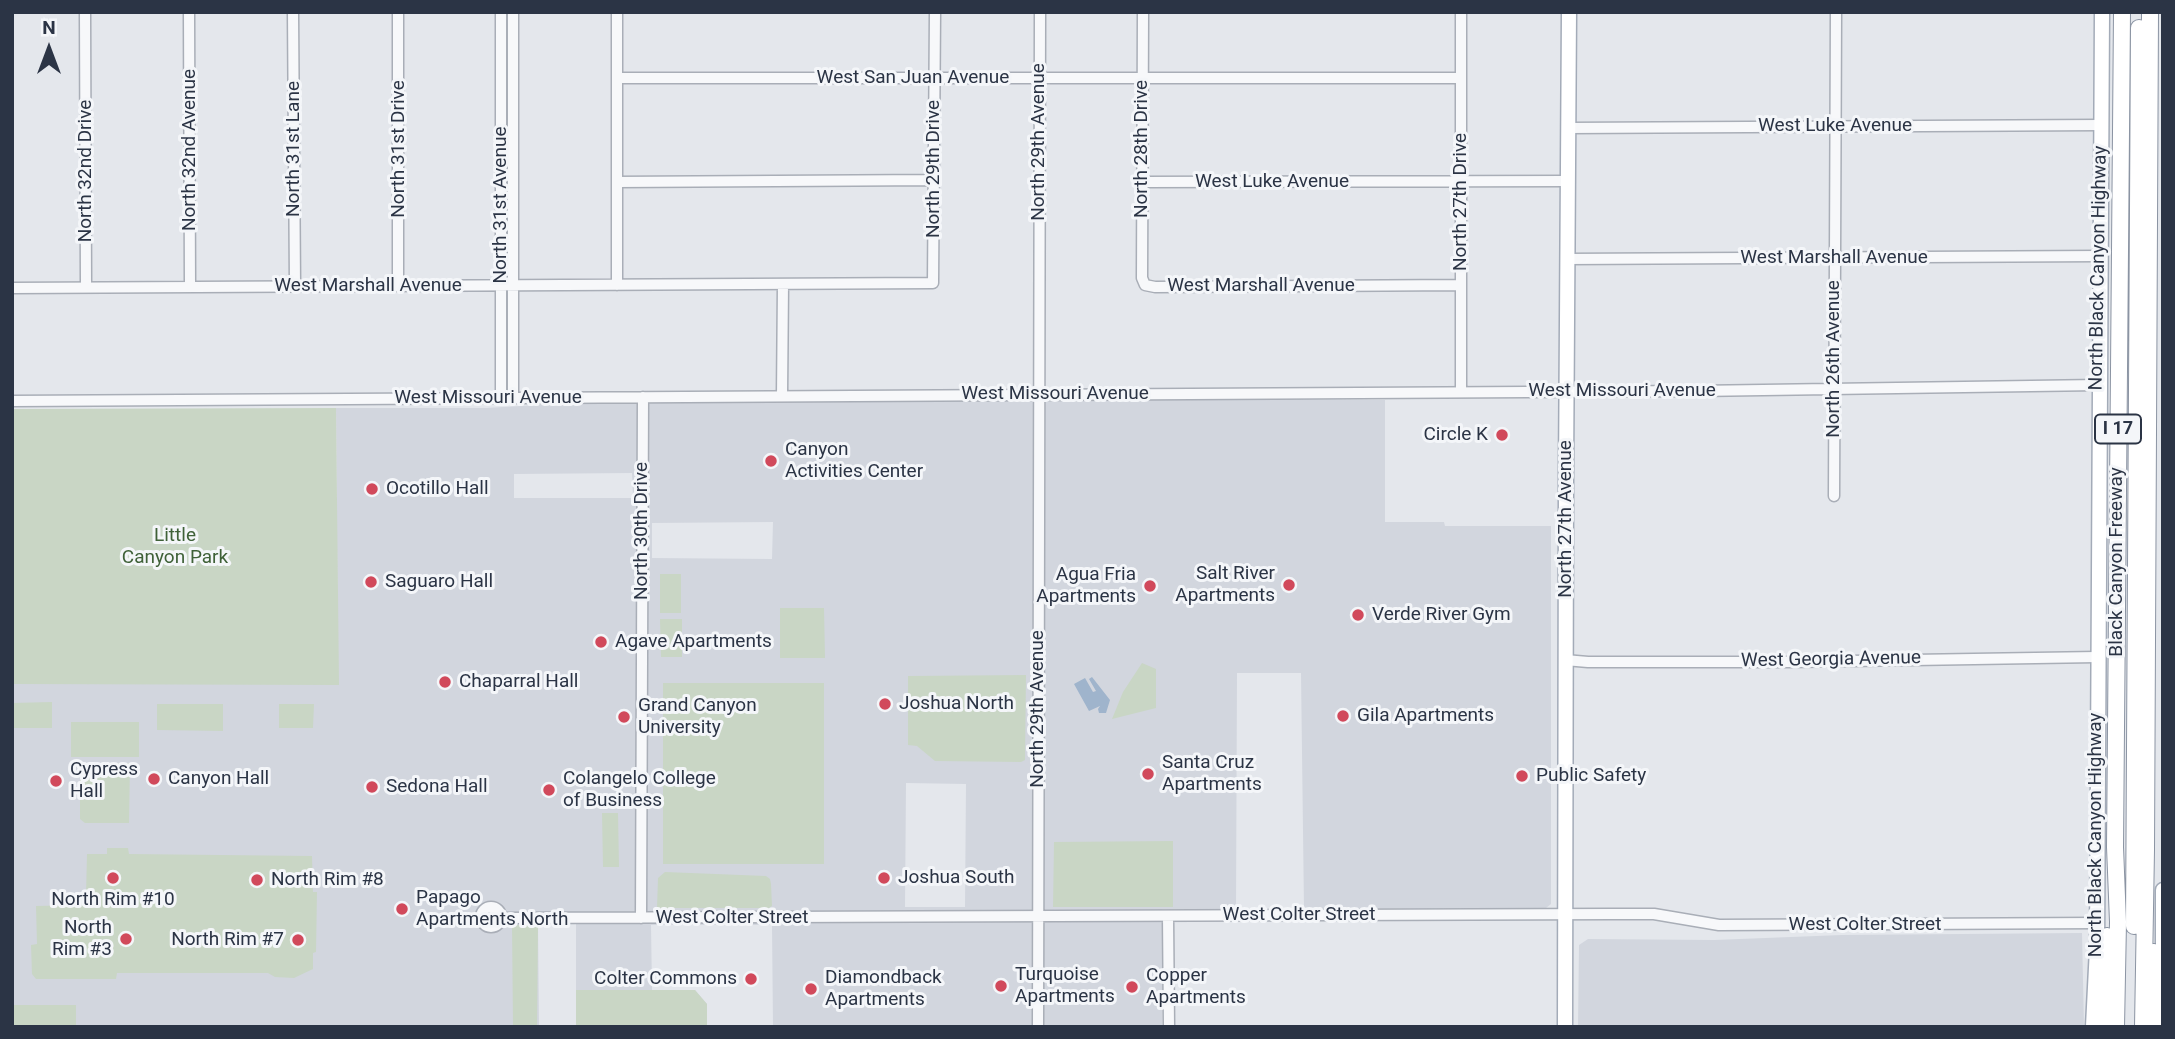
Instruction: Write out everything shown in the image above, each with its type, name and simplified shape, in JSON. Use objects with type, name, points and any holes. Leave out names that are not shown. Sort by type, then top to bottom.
[{"type":"highway","name":"Black Canyon Freeway","points":[[2116,1027],[2122,12]]},
{"type":"highway","points":[[2125,1027],[2131,12]]},
{"type":"highway","points":[[2133,1027],[2139,12]]},
{"type":"highway","name":"Black Canyon Freeway","points":[[2143,1027],[2150,12]]},
{"type":"highway","points":[[2101,1027],[2115,847]]},
{"type":"highway","points":[[2146,850],[2158,1027]]},
{"type":"main road","name":"North 27th Avenue","points":[[1565,1027],[1569,12]]},
{"type":"main road","name":"North Black Canyon Highway","points":[[2093,1027],[2102,12]]},
{"type":"main road","points":[[2163,890],[2163,968]]},
{"type":"street","name":"North 32nd Drive","points":[[85,12],[86,288]]},
{"type":"street","name":"North 32nd Avenue","points":[[189,12],[190,287]]},
{"type":"street","name":"North 31st Lane","points":[[292,12],[295,286]]},
{"type":"street","name":"North 31st Drive","points":[[398,12],[398,286]]},
{"type":"street","name":"North 31st Avenue","points":[[501,12],[507,121],[507,398]]},
{"type":"street","name":"North 31st Avenue","points":[[507,121],[513,12]]},
{"type":"street","points":[[617,12],[617,285]]},
{"type":"street","name":"North 29th Drive","points":[[933,283],[935,12]]},
{"type":"street","name":"North 29th Avenue","points":[[1038,1027],[1040,12]]},
{"type":"street","name":"North 28th Drive","points":[[1143,12],[1142,278],[1145,285]]},
{"type":"street","name":"North 27th Drive","points":[[1461,12],[1461,392]]},
{"type":"street","name":"North 26th Avenue","points":[[1833,496],[1836,12]]},
{"type":"street","name":"West San Juan Avenue","points":[[617,78],[1461,78]]},
{"type":"street","name":"West Luke Avenue","points":[[1569,128],[2101,125]]},
{"type":"street","points":[[617,182],[934,180]]},
{"type":"street","name":"West Luke Avenue","points":[[1143,183],[1569,181]]},
{"type":"street","name":"West Marshall Avenue","points":[[1567,259],[2100,256]]},
{"type":"street","name":"West Marshall Avenue","points":[[12,288],[933,283]]},
{"type":"street","points":[[782,396],[783,284]]},
{"type":"street","name":"West Marshall Avenue","points":[[1145,285],[1461,285]]},
{"type":"street","name":"West Missouri Avenue","points":[[12,401],[1461,392],[2098,385]]},
{"type":"street","name":"North 30th Drive","points":[[640,918],[643,397]]},
{"type":"street","name":"West Georgia Avenue","points":[[1565,660],[1789,662],[2097,657]]},
{"type":"street","name":"West Colter Street","points":[[500,918],[1654,914],[1719,925],[2096,923]]},
{"type":"street","points":[[1168,916],[1169,1027]]},
{"type":"shaded area","name":"Grand Canyon University","points":[[1022,398],[1385,400],[1385,522],[1444,522],[1445,526],[1551,526],[1551,904],[1546,908],[1304,909],[1301,673],[1237,673],[1236,909],[1162,909],[1162,1027],[773,1027],[772,925],[651,925],[652,990],[695,990],[707,1004],[707,1027],[576,1027],[576,924],[538,925],[539,1027],[12,1027],[12,684],[338,684],[336,408],[486,408],[591,402]],"holes":[[[632,473],[633,498],[514,498],[514,474]],[[773,522],[772,559],[652,558],[652,523]],[[906,783],[966,784],[965,907],[905,907]]]},
{"type":"shaded area","points":[[2082,933],[2084,1027],[1578,1027],[1579,945],[1588,939],[1714,940],[1842,935]]},
{"type":"green space","name":"Little Canyon Park","points":[[336,408],[339,685],[12,684],[12,409]]},
{"type":"green space","points":[[660,574],[681,574],[681,613],[660,613]]},
{"type":"green space","points":[[780,608],[824,608],[825,658],[780,658]]},
{"type":"green space","points":[[660,619],[682,619],[682,657],[661,657]]},
{"type":"green space","points":[[1142,663],[1156,669],[1156,708],[1112,719],[1123,692]]},
{"type":"green space","points":[[1026,675],[1025,760],[935,761],[917,746],[908,745],[908,676]]},
{"type":"green space","points":[[663,683],[824,683],[824,864],[663,864]]},
{"type":"green space","points":[[52,702],[52,728],[12,728],[12,703]]},
{"type":"green space","points":[[157,704],[223,704],[223,731],[157,730]]},
{"type":"green space","points":[[279,704],[314,704],[313,728],[279,728]]},
{"type":"green space","points":[[71,722],[139,722],[139,757],[71,757]]},
{"type":"green space","points":[[80,763],[130,763],[129,823],[85,823],[80,819]]},
{"type":"green space","points":[[602,813],[618,813],[619,867],[603,867]]},
{"type":"green space","points":[[1173,841],[1173,907],[1053,907],[1054,842]]},
{"type":"green space","points":[[107,848],[128,848],[129,854],[312,856],[313,892],[317,892],[316,952],[313,953],[313,969],[294,978],[275,977],[268,973],[117,973],[116,979],[36,979],[32,974],[31,945],[37,944],[36,906],[79,905],[79,899],[86,895],[87,854],[107,854]]},
{"type":"green space","points":[[665,872],[766,876],[771,884],[772,906],[657,908],[658,878]]},
{"type":"green space","points":[[512,925],[538,925],[537,1027],[513,1027]]},
{"type":"green space","points":[[576,990],[695,990],[707,1004],[707,1027],[576,1027]]},
{"type":"green space","points":[[12,1005],[76,1005],[76,1027],[12,1027]]},
{"type":"water","points":[[1092,677],[1110,700],[1106,713],[1099,713],[1100,706],[1089,711],[1074,684],[1085,678],[1093,692],[1096,691],[1089,679]]},
{"type":"place","name":"Circle K","points":[[1502,435]]},
{"type":"place","name":"Canyon Activities Center","points":[[771,461]]},
{"type":"place","name":"Ocotillo Hall","points":[[372,489]]},
{"type":"place","name":"Saguaro Hall","points":[[371,582]]},
{"type":"place","name":"Salt River Apartments","points":[[1289,585]]},
{"type":"place","name":"Agua Fria Apartments","points":[[1150,586]]},
{"type":"place","name":"Verde River Gym","points":[[1358,615]]},
{"type":"place","name":"Agave Apartments","points":[[601,642]]},
{"type":"place","name":"Chaparral Hall","points":[[445,682]]},
{"type":"place","name":"Joshua North","points":[[885,704]]},
{"type":"place","name":"Gila Apartments","points":[[1343,716]]},
{"type":"place","name":"Grand Canyon University","points":[[624,717]]},
{"type":"place","name":"Santa Cruz Apartments","points":[[1148,774]]},
{"type":"place","name":"Public Safety","points":[[1522,776]]},
{"type":"place","name":"Canyon Hall","points":[[154,779]]},
{"type":"place","name":"Cypress Hall","points":[[56,781]]},
{"type":"place","name":"Sedona Hall","points":[[372,787]]},
{"type":"place","name":"Colangelo College of Business","points":[[549,790]]},
{"type":"place","name":"North Rim #10","points":[[113,878]]},
{"type":"place","name":"Joshua South","points":[[884,878]]},
{"type":"place","name":"North Rim #8","points":[[257,880]]},
{"type":"place","name":"Papago Apartments North","points":[[402,909]]},
{"type":"place","name":"North Rim #3","points":[[126,939]]},
{"type":"place","name":"North Rim #7","points":[[298,940]]},
{"type":"place","name":"Colter Commons","points":[[751,979]]},
{"type":"place","name":"Turquoise Apartments","points":[[1001,986]]},
{"type":"place","name":"Copper Apartments","points":[[1132,987]]},
{"type":"place","name":"Diamondback Apartments","points":[[811,989]]}]
